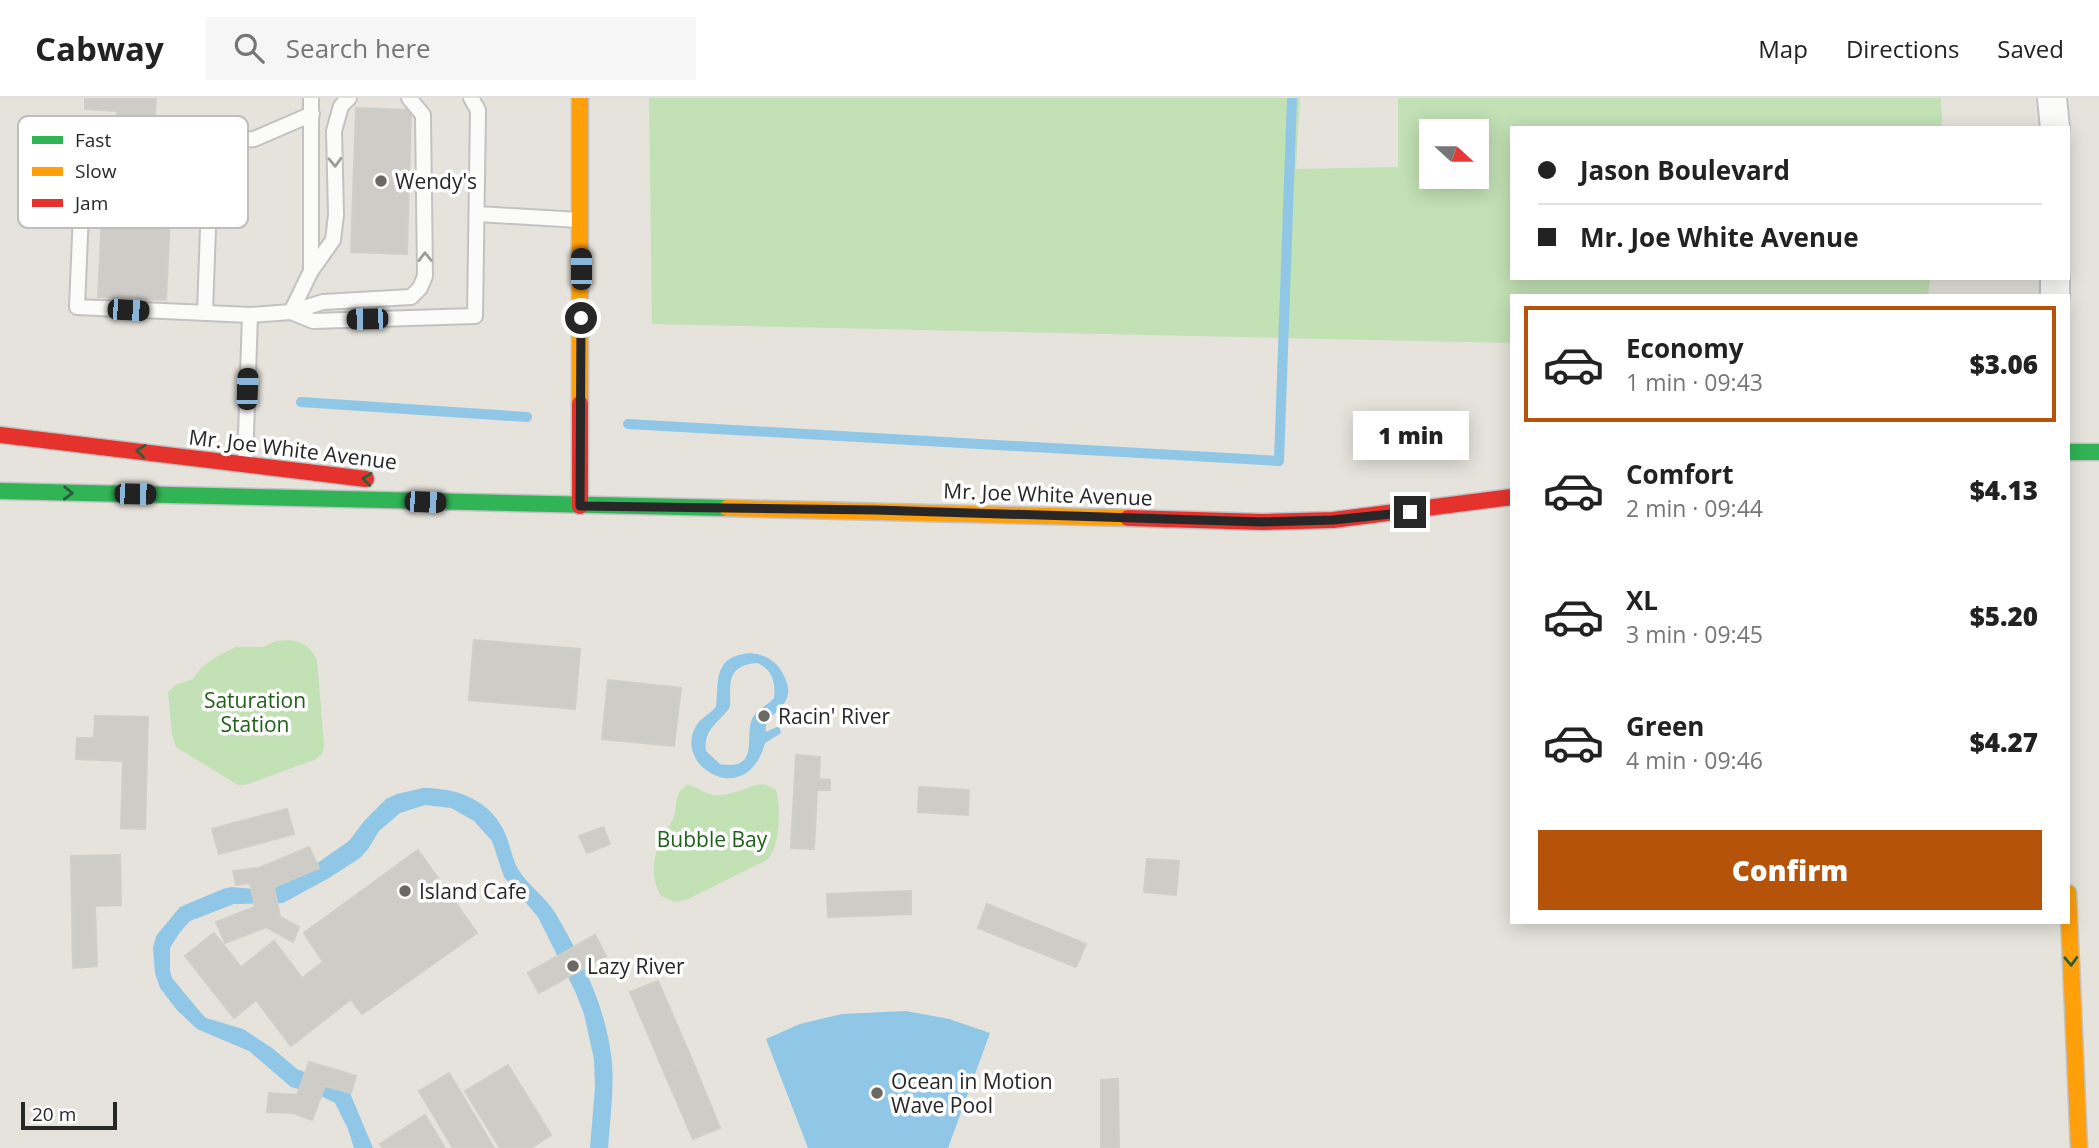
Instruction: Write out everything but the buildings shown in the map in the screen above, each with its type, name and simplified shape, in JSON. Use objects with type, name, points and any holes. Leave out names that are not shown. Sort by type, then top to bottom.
[{"type":"street","points":[[580,98],[580,506]]},
{"type":"street","points":[[2052,98],[2056,126]]},
{"type":"street","name":"Mr. Joe White Avenue","points":[[0,435],[244,480],[580,506],[875,510],[1262,522],[1333,520],[1510,497]]},
{"type":"street","points":[[2070,452],[2099,452]]},
{"type":"street","name":"Mr. Joe White Avenue","points":[[0,491],[244,480],[379,480]]},
{"type":"street","name":"Mr. Joe White Avenue","points":[[406,484],[580,506]]},
{"type":"street","points":[[2069,924],[2079,1148]]},
{"type":"lane","points":[[311,271],[312,98]]},
{"type":"lane","points":[[291,312],[311,271],[333,240],[337,215],[334,131],[341,106],[349,98]]},
{"type":"lane","points":[[80,228],[77,307],[250,315],[291,312],[323,302],[411,297],[420,288],[425,276],[423,115],[409,98]]},
{"type":"lane","points":[[291,312],[313,321],[475,316],[478,110],[471,98]]},
{"type":"lane","points":[[248,140],[312,114]]},
{"type":"lane","points":[[478,214],[581,220]]},
{"type":"lane","points":[[205,313],[208,228]]},
{"type":"lane","points":[[244,480],[250,315]]},
{"type":"green space","points":[[649,98],[1300,98],[1296,169],[1398,167],[1398,98],[1941,98],[1942,126],[1510,126],[1510,280],[1930,280],[1928,294],[1510,294],[1510,343],[652,324]]},
{"type":"green space","name":"Saturation Station","points":[[290,640],[306,646],[317,660],[324,745],[322,754],[314,760],[245,785],[238,785],[176,747],[172,735],[168,692],[175,685],[193,679],[202,667],[236,647],[263,647],[276,641]]},
{"type":"green space","name":"Bubble Bay","points":[[764,784],[776,790],[779,807],[775,847],[767,860],[686,900],[675,902],[661,896],[655,880],[655,856],[675,814],[682,788],[687,785],[720,795]]},
{"type":"water","name":"Racin' River","points":[[751,653],[763,656],[777,665],[787,682],[788,692],[786,701],[766,725],[766,732],[779,726],[781,733],[765,743],[756,763],[744,774],[730,778],[716,776],[704,769],[695,758],[691,744],[696,726],[716,707],[720,671],[724,664],[739,655]],"holes":[[[757,663],[772,677],[774,698],[753,717],[746,757],[733,765],[720,764],[706,751],[707,737],[730,707],[731,684],[735,672],[739,668]]]},
{"type":"water","name":"Lazy River","points":[[423,788],[447,790],[469,797],[479,802],[496,818],[518,869],[552,908],[575,949],[599,1004],[609,1043],[612,1084],[608,1148],[590,1148],[595,1087],[594,1059],[584,1014],[575,991],[538,917],[504,877],[492,841],[474,821],[451,808],[425,805],[400,813],[379,831],[360,858],[329,878],[283,903],[234,904],[190,921],[170,948],[172,978],[206,1018],[243,1029],[297,1069],[342,1087],[350,1093],[373,1148],[354,1148],[335,1103],[291,1087],[249,1051],[197,1029],[177,1010],[160,988],[155,973],[153,948],[156,936],[180,907],[223,889],[254,889],[303,873],[349,841],[386,799]]},
{"type":"water","name":"Ocean in Motion Wave Pool","points":[[906,1011],[949,1019],[990,1033],[948,1148],[808,1148],[766,1039],[800,1024],[842,1014]]},
{"type":"waterway","points":[[628,424],[1279,461],[1292,98]]},
{"type":"waterway","points":[[301,402],[527,417]]},
{"type":"traffic: fast","points":[[2070,452],[2099,452]]},
{"type":"traffic: fast","points":[[0,491],[727,508]]},
{"type":"traffic: slow","points":[[580,98],[580,404]]},
{"type":"traffic: slow","points":[[727,508],[1128,518]]},
{"type":"traffic: slow","points":[[2069,924],[2079,1148]]},
{"type":"traffic: jam","points":[[580,404],[580,506]]},
{"type":"traffic: jam","points":[[0,435],[366,479]]},
{"type":"traffic: jam","points":[[1128,518],[1263,522],[1333,520],[1510,497]]},
{"type":"place","name":"Wendy's","points":[[381,181]]},
{"type":"place","name":"Racin' River","points":[[764,716]]},
{"type":"place","name":"Island Cafe","points":[[405,891]]},
{"type":"place","name":"Lazy River","points":[[573,966]]},
{"type":"place","name":"Ocean in Motion Wave Pool","points":[[877,1093]]},
{"type":"route","points":[[581,318],[580,506],[875,510],[1262,522],[1333,520],[1410,512]]}]
